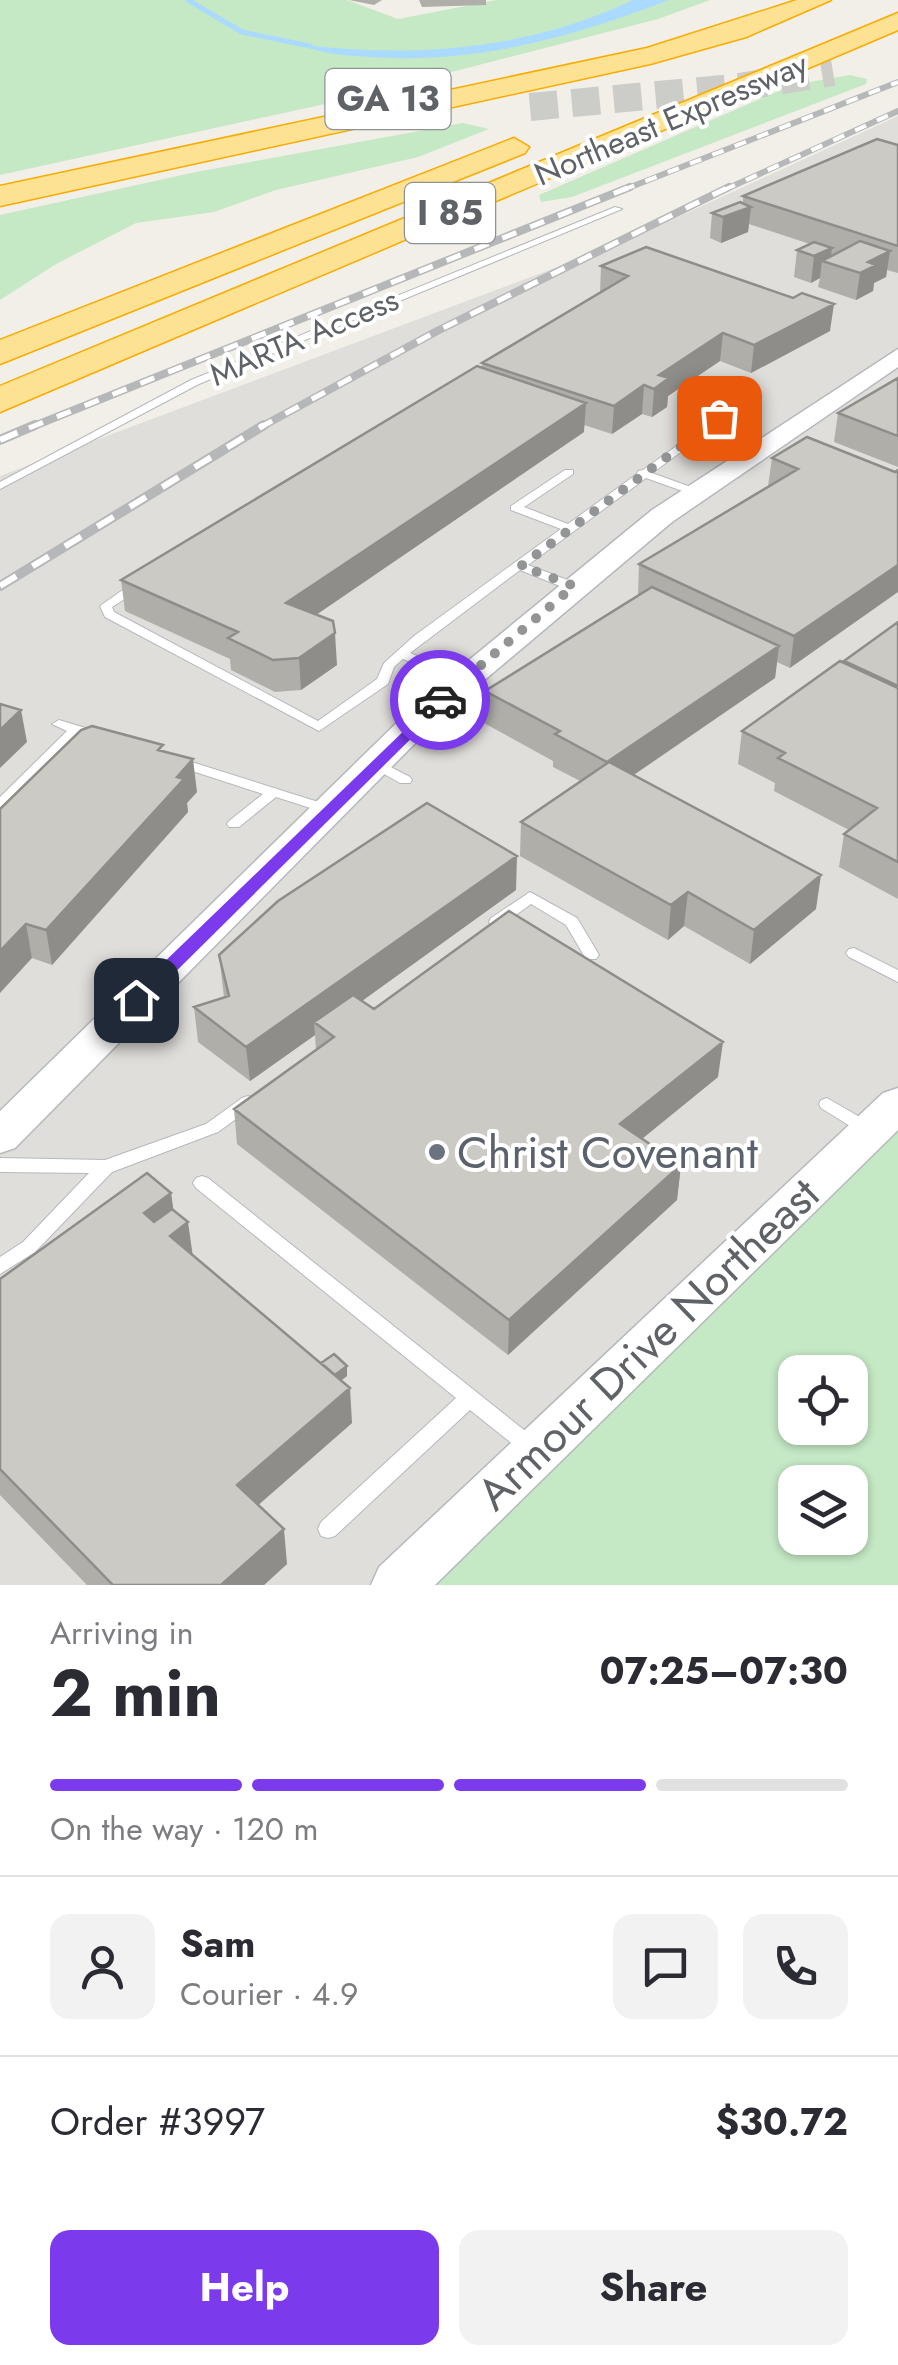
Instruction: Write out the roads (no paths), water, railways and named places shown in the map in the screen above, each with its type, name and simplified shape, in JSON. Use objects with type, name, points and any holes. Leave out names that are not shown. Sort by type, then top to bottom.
[{"type":"highway","name":"GA 13","points":[[0,182],[167,142],[580,58],[772,0]]},
{"type":"highway","name":"GA 13","points":[[0,196],[142,161],[598,67],[716,35],[819,0]]},
{"type":"highway","name":"Northeast Expressway","points":[[683,76],[850,8]]},
{"type":"highway","name":"Northeast Expressway","points":[[0,400],[271,289],[898,21]]},
{"type":"highway","points":[[832,72],[868,64]]},
{"type":"highway","points":[[142,161],[535,126]]},
{"type":"highway","points":[[0,323],[535,126]]},
{"type":"highway","name":"Northeast Expressway","points":[[0,353],[535,126]]},
{"type":"street","points":[[0,1137],[326,809],[462,681],[574,586],[695,492],[777,442],[898,356]]},
{"type":"street","name":"Armour Drive Northeast","points":[[398,1585],[884,1117]]},
{"type":"lane","name":"MARTA Access","points":[[0,486],[195,382],[618,210]]},
{"type":"lane","points":[[150,577],[106,606],[109,614],[319,727],[383,681],[388,666],[401,654],[487,586],[521,566],[747,398]]},
{"type":"lane","points":[[569,528],[515,508],[570,472]]},
{"type":"lane","points":[[642,473],[695,492]]},
{"type":"lane","points":[[521,566],[574,586]]},
{"type":"lane","points":[[401,654],[462,681]]},
{"type":"lane","points":[[416,723],[450,742]]},
{"type":"lane","points":[[59,724],[112,740]]},
{"type":"lane","points":[[0,805],[76,729]]},
{"type":"lane","points":[[166,758],[326,809]]},
{"type":"lane","points":[[374,762],[406,780]]},
{"type":"lane","points":[[234,824],[274,792]]},
{"type":"lane","points":[[482,932],[530,897],[572,922],[591,955]]},
{"type":"lane","points":[[854,953],[898,977]]},
{"type":"lane","points":[[0,1165],[106,1167],[212,1128],[260,1093]]},
{"type":"lane","points":[[828,1104],[884,1117]]},
{"type":"lane","points":[[0,1267],[28,1247],[106,1167]]},
{"type":"lane","points":[[202,1183],[536,1452]]},
{"type":"lane","points":[[328,1529],[470,1398]]},
{"type":"water","points":[[633,0],[669,0],[559,37],[485,52],[369,57],[326,53],[302,45],[387,50],[471,46],[553,30]]},
{"type":"waterway","points":[[188,0],[242,32],[310,46]]},
{"type":"tunnel","points":[[530,107],[733,88],[833,72]]},
{"type":"railway","points":[[623,190],[898,82]]},
{"type":"railway","points":[[724,190],[898,111]]},
{"type":"railway","points":[[29,428],[630,187]]},
{"type":"railway","points":[[260,428],[439,330],[729,187]]},
{"type":"railway","points":[[0,440],[35,425]]},
{"type":"railway","points":[[260,428],[264,425]]},
{"type":"railway","points":[[0,586],[260,428]]},
{"type":"place","name":"Christ Covenant","points":[[437,1152]]}]
